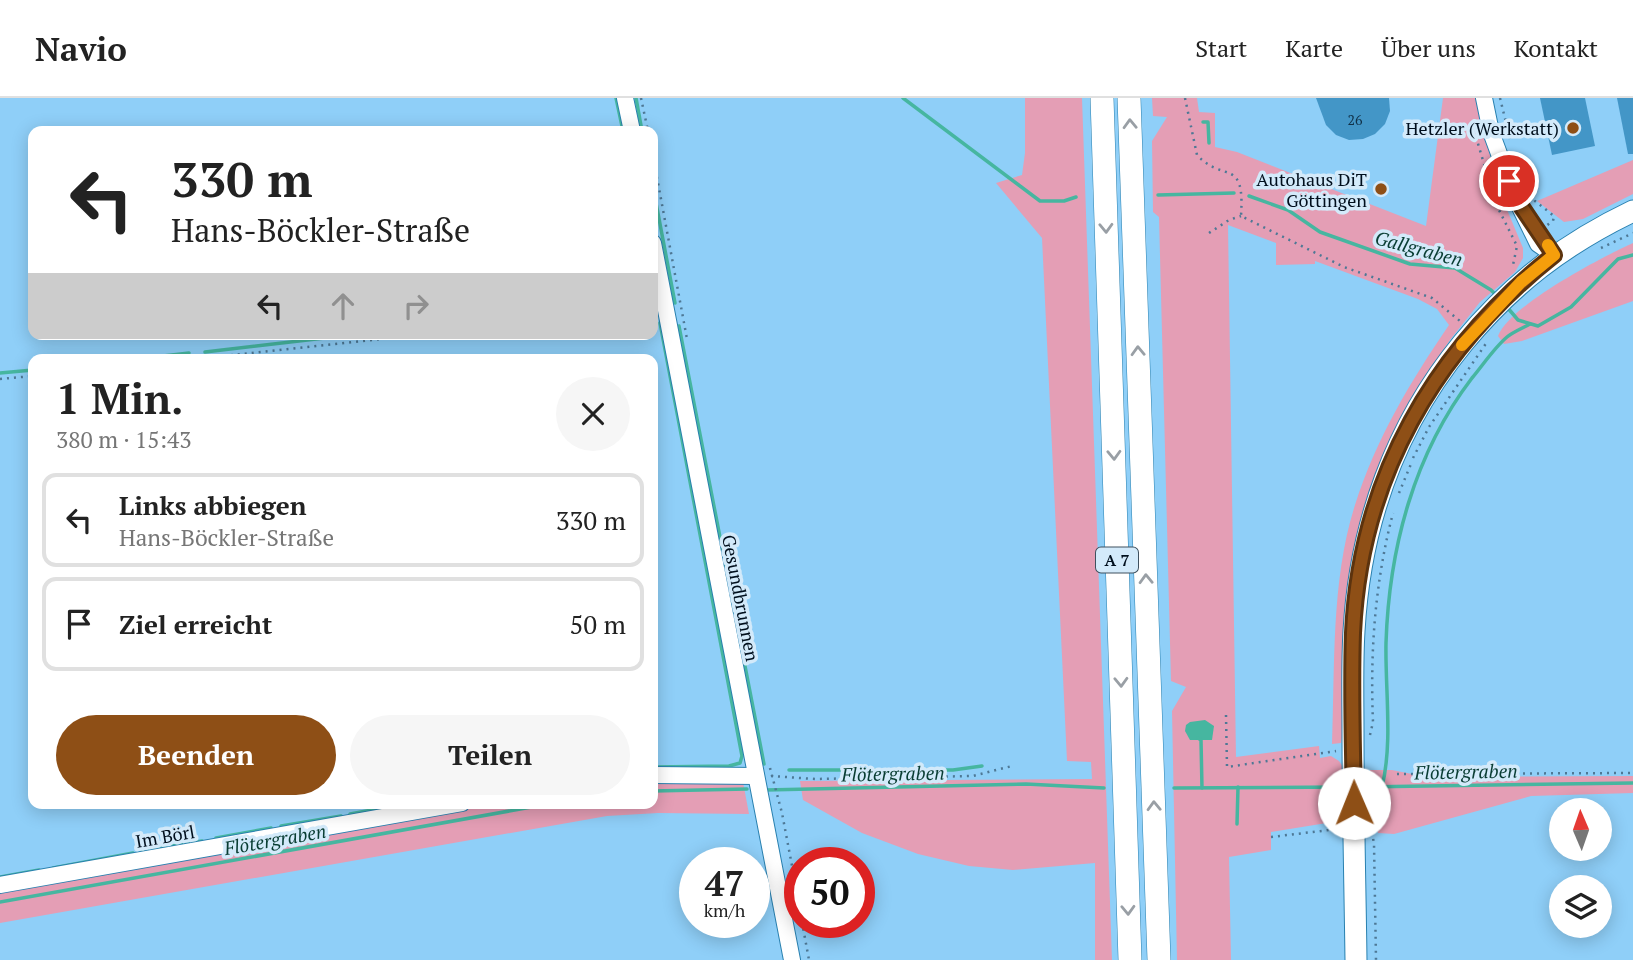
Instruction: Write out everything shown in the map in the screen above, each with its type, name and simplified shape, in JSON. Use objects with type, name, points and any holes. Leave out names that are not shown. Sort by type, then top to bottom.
[{"type":"highway","name":"A 7","points":[[1102,98],[1130,960]]},
{"type":"highway","name":"A 7","points":[[1129,98],[1159,960]]},
{"type":"main road","points":[[1356,960],[1353,631],[1367,534],[1381,486],[1414,413],[1443,368],[1482,333],[1494,310],[1554,255],[1587,234],[1633,211]]},
{"type":"street","points":[[625,98],[631,126]]},
{"type":"street","points":[[1484,98],[1491,132],[1515,197],[1554,255]]},
{"type":"street","name":"Gesundbrunnen","points":[[658,269],[792,960]]},
{"type":"street","points":[[658,775],[756,776]]},
{"type":"street","name":"Im Börl","points":[[0,885],[427,809]]},
{"type":"path","points":[[641,98],[647,126]]},
{"type":"path","points":[[1185,98],[1197,155],[1203,162],[1231,173],[1239,181],[1241,216]]},
{"type":"path","points":[[1500,98],[1512,147]]},
{"type":"path","points":[[1476,134],[1496,204],[1517,246],[1513,265]]},
{"type":"path","points":[[1525,180],[1535,201],[1554,216],[1553,221]]},
{"type":"path","points":[[1209,233],[1241,216],[1344,267],[1432,298],[1482,333],[1413,457],[1395,503],[1377,585],[1373,635],[1373,722],[1370,735]]},
{"type":"path","points":[[1593,253],[1633,233]]},
{"type":"path","points":[[243,354],[373,340]]},
{"type":"path","points":[[0,379],[28,376]]},
{"type":"path","points":[[1226,715],[1227,767],[1320,752]]},
{"type":"path","points":[[756,776],[815,779],[973,776],[1012,766]]},
{"type":"path","points":[[1397,774],[1633,773]]},
{"type":"path","points":[[774,782],[788,847]]},
{"type":"path","points":[[1370,824],[1374,844],[1376,960]]},
{"type":"path","points":[[1271,837],[1318,831]]},
{"type":"path","points":[[805,938],[809,960]]},
{"type":"shaded area","points":[[1025,98],[1082,98],[1112,960],[1095,960],[1095,863],[1013,870],[969,866],[918,854],[862,833],[803,800],[800,781],[1092,779],[1091,762],[1067,761],[1042,238],[996,183],[1022,175],[1025,153]]},
{"type":"shaded area","points":[[1152,98],[1197,98],[1199,112],[1215,113],[1215,147],[1237,152],[1426,226],[1443,98],[1476,98],[1498,188],[1523,248],[1523,258],[1515,272],[1480,302],[1450,340],[1421,384],[1393,435],[1341,743],[1332,744],[1338,593],[1347,534],[1355,505],[1373,457],[1395,412],[1449,325],[1437,309],[1418,299],[1315,261],[1315,264],[1276,265],[1276,243],[1228,225],[1236,757],[1319,746],[1320,758],[1331,756],[1343,767],[1344,814],[1333,822],[1271,832],[1271,850],[1229,857],[1231,960],[1177,960],[1172,711],[1186,687],[1171,681],[1159,217],[1153,212],[1152,141],[1167,117],[1153,116]]},
{"type":"shaded area","points":[[1633,160],[1633,194],[1583,219],[1564,222],[1537,201]]},
{"type":"shaded area","points":[[1633,243],[1633,301],[1522,341],[1504,344],[1498,336],[1520,310],[1558,283]]},
{"type":"shaded area","points":[[1205,720],[1214,726],[1212,740],[1190,740],[1185,731],[1186,725]]},
{"type":"shaded area","points":[[1370,770],[1392,770],[1427,777],[1633,776],[1633,793],[1531,796],[1394,834],[1378,833],[1370,803]]},
{"type":"shaded area","points":[[658,781],[743,782],[749,814],[658,813],[607,816],[0,923],[0,889],[457,809],[658,809]]},
{"type":"building","points":[[1316,98],[1389,98],[1390,111],[1385,124],[1375,134],[1363,139],[1349,140],[1336,135],[1326,125]]},
{"type":"building","points":[[1540,98],[1585,98],[1595,146],[1552,155]]},
{"type":"building","points":[[1617,98],[1633,98],[1633,154],[1628,154]]},
{"type":"waterway","points":[[616,98],[622,126]]},
{"type":"waterway","points":[[636,98],[641,126]]},
{"type":"waterway","name":"Gallgraben","points":[[903,98],[1040,201],[1064,201],[1076,197]]},
{"type":"waterway","points":[[1203,122],[1208,122],[1209,143]]},
{"type":"waterway","name":"Gallgraben","points":[[1158,195],[1234,193]]},
{"type":"waterway","name":"Gallgraben","points":[[1249,196],[1288,210],[1320,232],[1410,264],[1455,268],[1497,296]]},
{"type":"waterway","points":[[658,213],[675,303]]},
{"type":"waterway","name":"Gallgraben","points":[[1507,307],[1518,320],[1538,326],[1571,307],[1618,259],[1633,255]]},
{"type":"waterway","points":[[658,767],[729,766],[740,763],[742,756],[660,323]]},
{"type":"waterway","points":[[1382,787],[1388,734],[1388,607],[1399,537],[1408,503],[1420,470],[1452,407],[1498,346],[1509,335],[1530,324]]},
{"type":"waterway","points":[[679,326],[764,764]]},
{"type":"waterway","points":[[205,352],[308,340]]},
{"type":"waterway","points":[[180,354],[189,353]]},
{"type":"waterway","points":[[0,373],[28,370]]},
{"type":"waterway","points":[[1198,738],[1201,740],[1202,788]]},
{"type":"waterway","points":[[789,770],[953,770],[982,766]]},
{"type":"waterway","name":"Flötergraben","points":[[1361,787],[1633,783]]},
{"type":"waterway","name":"Flötergraben","points":[[766,790],[1026,784],[1104,788]]},
{"type":"waterway","points":[[1237,824],[1238,787]]},
{"type":"waterway","name":"Flötergraben","points":[[1174,788],[1347,787]]},
{"type":"waterway","name":"Flötergraben","points":[[658,791],[747,789]]},
{"type":"waterway","points":[[350,814],[377,809]]},
{"type":"waterway","name":"Flötergraben","points":[[0,902],[520,809]]},
{"type":"waterway","points":[[281,826],[341,816]]},
{"type":"waterway","points":[[216,838],[271,828]]},
{"type":"waterway","points":[[142,851],[202,841]]},
{"type":"waterway","points":[[53,868],[133,853]]},
{"type":"waterway","points":[[0,877],[39,870]]},
{"type":"slow traffic","points":[[1462,345],[1521,282],[1554,255],[1548,245]]},
{"type":"place","name":"Hetzler (Werkstatt)","points":[[1573,128]]},
{"type":"place","name":"Autohaus DiT Göttingen","points":[[1381,189]]},
{"type":"route","points":[[1354,803],[1353,631],[1363,554],[1381,486],[1414,413],[1443,368],[1478,325],[1554,255],[1515,197],[1509,181]]}]
